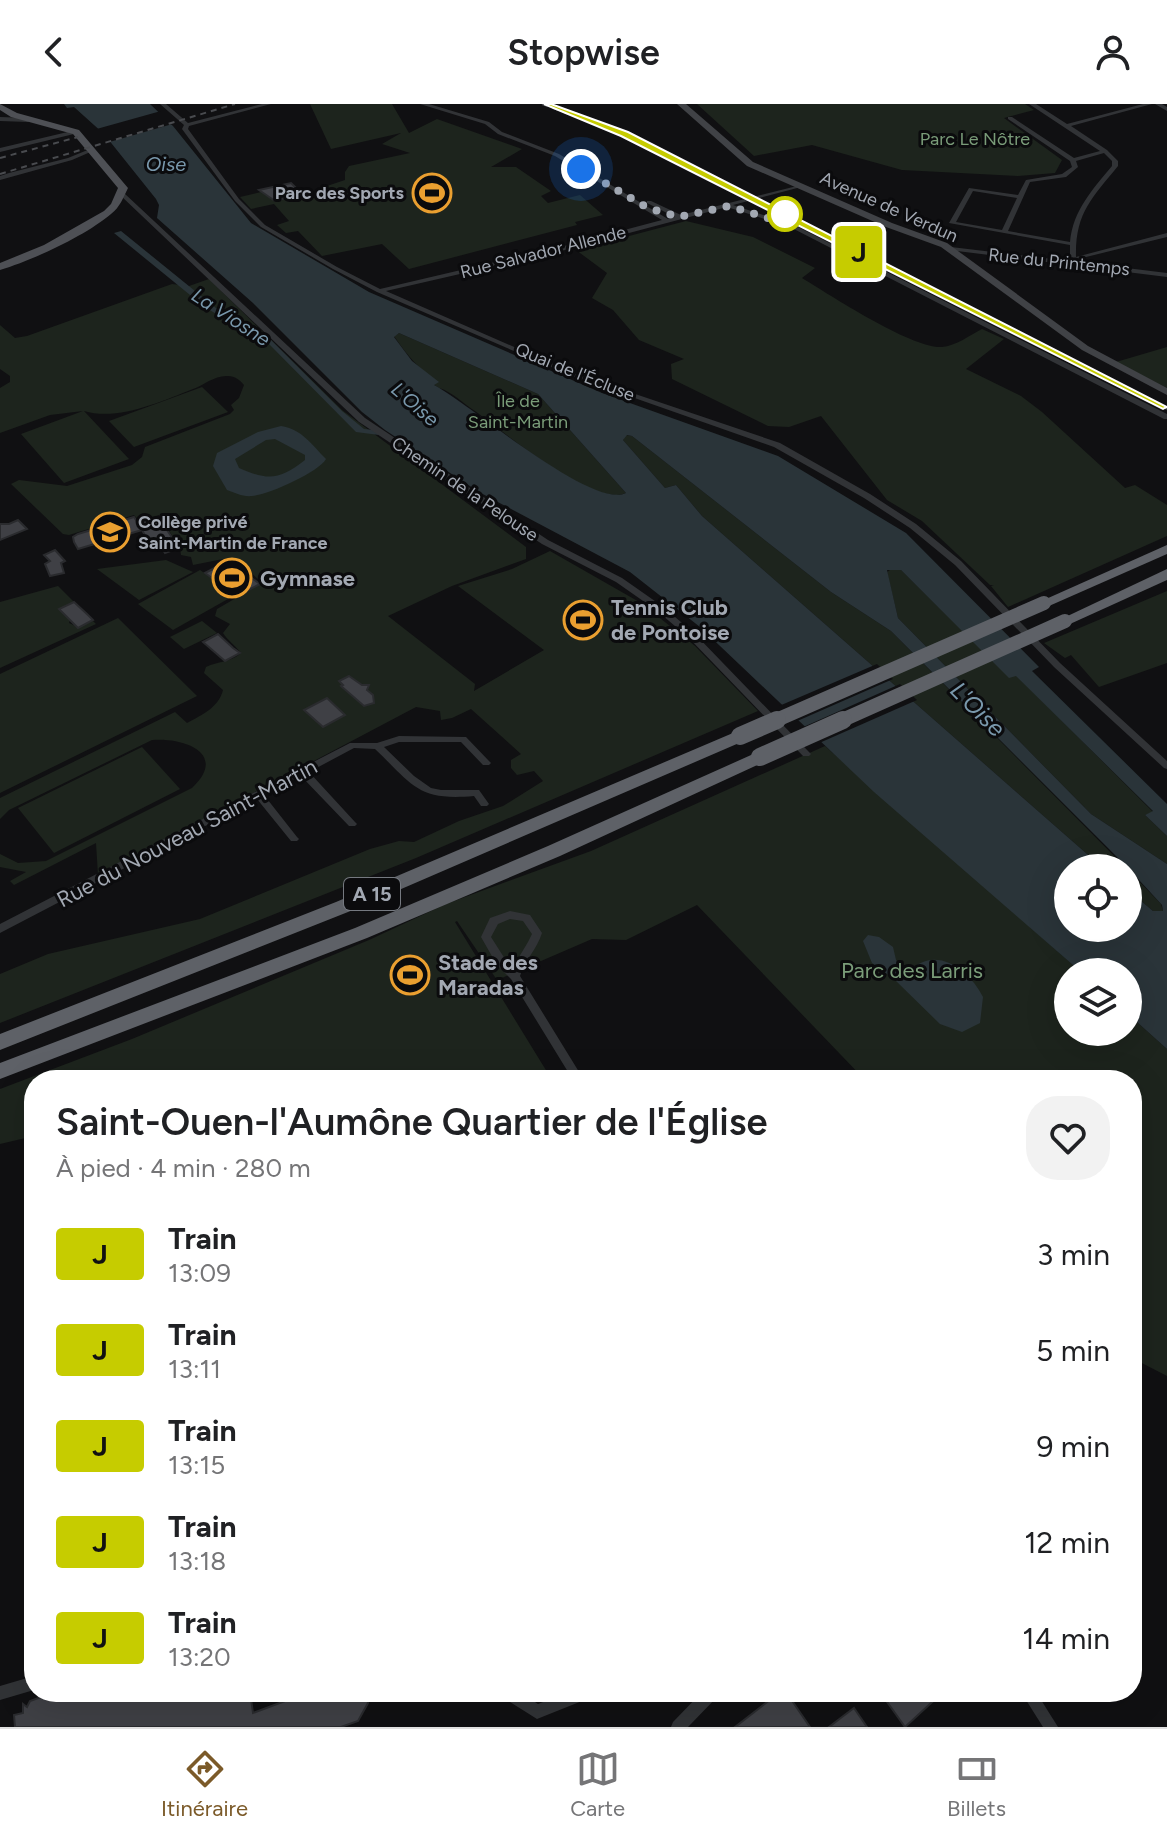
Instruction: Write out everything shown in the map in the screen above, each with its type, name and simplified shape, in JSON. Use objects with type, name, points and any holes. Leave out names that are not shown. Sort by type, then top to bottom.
[{"type":"highway","name":"A 15","points":[[0,1042],[342,907],[1167,549]]},
{"type":"highway","name":"A 15","points":[[0,1071],[361,933],[554,851],[1167,574]]},
{"type":"highway","points":[[1149,583],[1167,586]]},
{"type":"main road","name":"Avenue de Verdun","points":[[681,104],[742,158],[799,186],[951,249],[1085,348],[1167,392]]},
{"type":"main road","points":[[0,267],[48,247],[80,228],[115,200],[101,161],[76,132],[6,116]]},
{"type":"main road","points":[[6,116],[54,125]]},
{"type":"street","name":"Quai de l'Écluse","points":[[163,104],[187,125],[185,129],[200,152],[237,200],[263,226],[379,291],[586,380],[697,415],[791,451],[913,526],[958,563],[1010,619],[1167,766]]},
{"type":"street","points":[[187,125],[268,104]]},
{"type":"street","points":[[423,104],[487,123],[565,159],[667,216]]},
{"type":"street","points":[[1032,104],[1105,151],[1115,161],[1115,166],[1073,225],[1073,263]]},
{"type":"street","points":[[1066,126],[1149,104]]},
{"type":"street","points":[[1158,104],[1167,109]]},
{"type":"street","points":[[1004,232],[1031,178],[1054,178],[1072,172],[1075,167],[1073,160],[1010,118]]},
{"type":"street","points":[[495,128],[502,127],[525,135],[572,157],[667,216]]},
{"type":"street","points":[[0,150],[76,132]]},
{"type":"street","points":[[517,138],[525,135]]},
{"type":"street","points":[[0,178],[35,165],[76,159],[92,150]]},
{"type":"street","points":[[1073,160],[1105,151]]},
{"type":"street","name":"Rue Salvador Allende","points":[[379,291],[565,248],[667,216],[679,217],[729,206],[799,186]]},
{"type":"street","points":[[1020,197],[971,189],[952,223],[1072,244]]},
{"type":"street","points":[[115,200],[134,206]]},
{"type":"street","name":"Chemin de la Pelouse","points":[[115,200],[134,206],[151,219],[362,420],[545,542],[619,580],[691,635],[806,754]]},
{"type":"street","points":[[729,206],[781,222],[1167,417]]},
{"type":"street","points":[[1073,263],[1080,257],[1167,235]]},
{"type":"street","name":"Rue du Printemps","points":[[951,249],[1167,275]]},
{"type":"street","name":"Rue du Nouveau Saint-Martin","points":[[0,929],[353,745],[377,746],[399,739],[463,739],[486,763]]},
{"type":"street","points":[[377,746],[413,783],[428,792],[450,795],[476,792],[484,804]]},
{"type":"street","points":[[303,772],[352,824]]},
{"type":"street","points":[[259,795],[294,839]]},
{"type":"street","points":[[515,976],[537,933],[531,922],[514,915],[494,921],[486,937],[501,962],[515,976],[573,1070]]},
{"type":"street","points":[[0,1693],[24,1686]]},
{"type":"street","points":[[522,1702],[537,1712],[562,1702]]},
{"type":"street","points":[[678,1727],[701,1702]]},
{"type":"street","points":[[1035,1702],[1051,1727]]},
{"type":"green space","name":"Parc des Sports","points":[[310,104],[392,104],[409,133],[437,119],[522,149],[491,167],[516,167],[551,191],[541,196],[548,203],[580,195],[603,215],[575,222],[577,225],[409,269],[382,244],[322,256],[298,231],[286,233],[277,225],[289,221],[274,204],[251,209],[240,197],[261,192],[275,201],[320,194],[324,187],[345,180],[349,166],[410,153],[382,144],[401,133],[331,149]]},
{"type":"green space","name":"Parc Le Nôtre","points":[[697,104],[1025,104],[1034,110],[1004,118],[1062,160],[1055,173],[1018,176],[902,170],[812,145],[754,156]]},
{"type":"green space","points":[[686,221],[753,237],[815,268],[802,278],[871,320],[911,339],[942,347],[982,329],[1004,339],[966,369],[1021,396],[1125,488],[1135,485],[1167,505],[1167,536],[1008,607],[991,586],[994,585],[990,585],[922,521],[887,500],[821,416],[789,427],[768,426],[672,379],[671,364],[684,359],[639,340],[613,310],[592,298],[607,273],[576,250]]},
{"type":"green space","points":[[209,279],[342,410],[526,547],[526,559],[452,586],[388,616],[475,684],[474,691],[544,650],[458,586],[512,569],[550,551],[641,603],[695,646],[758,711],[416,858],[0,1023],[0,974],[48,954],[200,919],[370,849],[399,841],[414,842],[459,821],[503,806],[543,781],[534,771],[517,775],[511,768],[511,760],[521,754],[471,709],[441,720],[440,711],[416,707],[98,875],[96,843],[14,885],[10,881],[26,872],[0,867],[0,854],[18,863],[46,861],[192,788],[202,776],[206,765],[204,757],[198,750],[177,741],[152,740],[9,810],[0,819],[0,798],[175,712],[187,723],[214,706],[223,690],[204,673],[206,667],[233,659],[241,653],[223,633],[230,624],[215,616],[217,609],[262,583],[244,566],[228,558],[193,565],[191,557],[181,555],[180,548],[159,515],[139,521],[134,515],[69,535],[63,534],[11,484],[19,480],[67,486],[132,465],[142,457],[145,447],[230,414],[234,410],[231,405],[239,398],[244,385],[241,381],[223,376],[125,412],[84,411],[129,459],[64,483],[21,434],[83,411],[50,415],[0,433],[0,388],[10,382],[10,376],[0,369],[0,325],[15,338],[27,336],[172,284],[189,286]]},
{"type":"green space","name":"Île de Saint-Martin","points":[[399,333],[538,394],[626,493],[611,495],[572,479],[433,384],[437,382],[413,361],[394,336]]},
{"type":"green space","points":[[1167,347],[1167,388],[1116,362]]},
{"type":"green space","points":[[202,387],[228,412],[134,447],[109,421]]},
{"type":"green space","points":[[625,435],[632,436],[831,592],[891,631],[1112,854],[1087,854],[702,516],[676,485],[665,488],[623,440]]},
{"type":"green space","points":[[166,560],[193,572],[139,600],[97,569]]},
{"type":"green space","points":[[893,568],[901,570],[1009,677],[1016,675],[1153,812],[1145,815],[1167,836],[1167,864],[1091,814],[898,618],[887,572]]},
{"type":"green space","points":[[200,570],[235,595],[173,630],[138,604]]},
{"type":"green space","points":[[58,586],[74,602],[60,609],[70,620],[69,623],[78,627],[93,621],[96,624],[0,668],[0,602]]},
{"type":"green space","points":[[1167,591],[1167,663],[1099,687],[1071,655],[1065,658],[1044,643]]},
{"type":"green space","points":[[118,618],[197,696],[0,793],[0,674]]},
{"type":"green space","points":[[202,621],[217,633],[184,649],[170,637]]},
{"type":"green space","name":"Parc des Larris","points":[[825,746],[1065,958],[1054,958],[1054,1046],[1142,1046],[1142,1027],[1167,1049],[1167,1376],[1142,1363],[1142,1070],[855,1070],[697,905],[626,940],[592,939],[497,980],[455,922],[546,1070],[50,1070],[369,940],[446,904],[591,851]]},
{"type":"green space","points":[[142,747],[180,789],[54,853],[18,808]]},
{"type":"green space","points":[[1142,884],[1161,904],[1163,911],[1153,911],[1142,902]]},
{"type":"green space","name":"Parc des Larris","points":[[24,1080],[24,1138],[0,1144],[0,1089]]},
{"type":"water","points":[[64,104],[150,104],[173,126],[251,223],[369,292],[602,393],[778,456],[906,533],[1039,667],[1032,671],[1167,804],[1167,836],[1145,815],[1153,811],[1016,676],[1009,678],[901,570],[887,570],[898,618],[1091,814],[1167,864],[1167,1049],[1142,1027],[1142,958],[1065,958],[874,792],[700,627],[630,572],[479,492],[362,412],[253,303],[157,218],[159,205],[156,199],[104,134],[74,107],[67,108]],"holes":[[[399,333],[538,394],[626,493],[609,494],[587,486],[530,452],[434,385],[439,382],[412,361],[394,337]],[[627,435],[831,592],[891,631],[1114,854],[1142,854],[1142,883],[1162,905],[1163,911],[1153,911],[1142,902],[1142,942],[1054,942],[1054,854],[1087,854],[702,516],[676,485],[665,488],[623,440]]]},
{"type":"water","name":"La Viosne","points":[[121,231],[216,308],[271,340],[342,411],[364,429],[375,430],[379,435],[356,432],[269,344],[206,308],[114,233]]},
{"type":"water","points":[[281,426],[295,430],[326,459],[304,476],[269,492],[249,496],[227,490],[213,466],[217,453],[258,432]],"holes":[[[275,439],[305,455],[305,460],[296,467],[274,476],[258,475],[239,468],[235,459],[266,440]]]},
{"type":"water","points":[[868,935],[879,937],[893,947],[896,960],[903,968],[912,969],[932,960],[943,961],[962,971],[983,997],[980,1023],[962,1032],[940,1024],[895,980],[872,963],[863,941]]},
{"type":"pier","points":[[161,111],[176,123],[106,143],[93,130]]},
{"type":"pier","points":[[877,664],[893,679],[795,722],[779,706]]},
{"type":"pier","points":[[900,684],[917,700],[817,744],[801,728]]},
{"type":"building","points":[[291,183],[302,194],[275,201],[259,190]]},
{"type":"building","points":[[134,517],[138,523],[154,518],[159,526],[163,524],[179,548],[165,553],[160,545],[152,548],[142,530],[78,549],[74,542],[73,537],[78,534]]},
{"type":"building","points":[[18,520],[27,529],[0,540],[0,524]]},
{"type":"building","points":[[55,550],[65,561],[61,563],[64,573],[50,576],[45,564],[50,561],[44,555]]},
{"type":"building","name":"Gymnase","points":[[230,560],[260,584],[237,596],[205,573]]},
{"type":"building","points":[[74,602],[93,620],[78,628],[59,609]]},
{"type":"building","points":[[218,634],[240,653],[225,661],[203,642]]},
{"type":"building","points":[[349,676],[362,685],[369,685],[367,690],[373,695],[374,703],[364,706],[341,686],[339,681]]},
{"type":"building","points":[[327,698],[345,715],[323,727],[304,710]]},
{"type":"building","points":[[30,1702],[251,1702],[253,1713],[282,1702],[368,1703],[358,1721],[341,1727],[15,1727],[14,1715],[23,1713],[23,1704],[27,1707]]},
{"type":"building","points":[[767,1702],[793,1702],[810,1727],[735,1727]]},
{"type":"building","points":[[887,1702],[932,1702],[905,1727]]},
{"type":"building","points":[[854,1708],[867,1727],[829,1727],[842,1717]]},
{"type":"railway","points":[[0,174],[235,104]]},
{"type":"railway","points":[[542,104],[612,130],[1167,409]]},
{"type":"railway","points":[[0,158],[78,137]]},
{"type":"train","name":"J","points":[[548,104],[580,114],[624,134],[1167,407]]},
{"type":"place","name":"Parc des Sports","points":[[432,193]]},
{"type":"place","name":"Collège privé Saint-Martin de France","points":[[110,532]]},
{"type":"place","name":"Gymnase","points":[[232,578]]},
{"type":"place","name":"Tennis Club de Pontoise","points":[[583,620]]},
{"type":"place","name":"Stade des Maradas","points":[[410,975]]},
{"type":"route","points":[[581,169],[648,208],[679,217],[729,206],[781,222],[785,214]]},
{"type":"water label","name":"Oise","points":[[166,164]]},
{"type":"water label","name":"L'Oise","points":[[415,404]]},
{"type":"water label","name":"L'Oise","points":[[978,709]]}]
